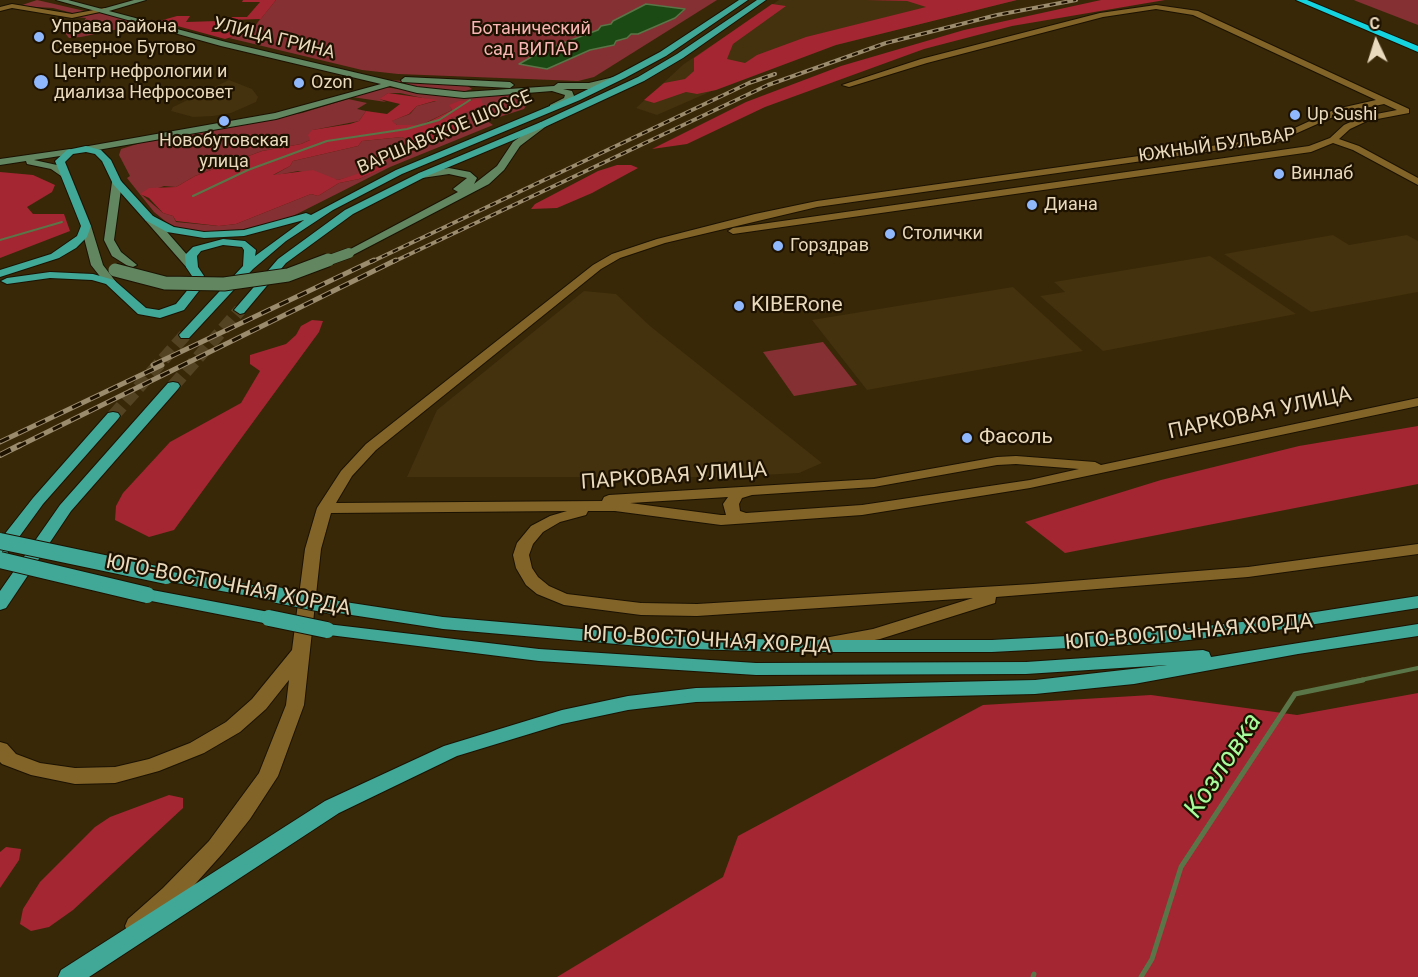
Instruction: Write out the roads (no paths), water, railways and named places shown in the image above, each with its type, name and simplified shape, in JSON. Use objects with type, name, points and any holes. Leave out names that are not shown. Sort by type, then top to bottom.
[{"type":"highway","points":[[1300,0],[1418,49]]},
{"type":"highway","points":[[1323,0],[1418,38]]},
{"type":"main road","name":"ВАРШАВСКОЕ ШОССЕ","points":[[185,335],[249,267],[297,228],[344,199],[399,172],[542,113],[622,76],[663,54],[744,0]]},
{"type":"main road","name":"ВАРШАВСКОЕ ШОССЕ","points":[[240,310],[270,273],[305,243],[357,208],[422,175],[544,124],[654,72],[762,0]]},
{"type":"main road","points":[[0,274],[55,256],[82,237],[86,226],[64,175],[60,159],[69,152],[86,149],[98,152],[117,182],[149,219],[181,233],[236,234],[284,224],[344,199]]},
{"type":"main road","points":[[0,283],[23,278],[77,274],[110,282],[142,311],[160,314],[180,307],[191,295],[198,281],[196,271],[192,267],[191,255],[197,249],[215,243],[230,242],[248,246],[249,267]]},
{"type":"main road","points":[[0,604],[64,508],[173,386]]},
{"type":"main road","points":[[0,551],[38,501],[112,416]]},
{"type":"main road","name":"ЮГО-ВОСТОЧНАЯ ХОРДА","points":[[0,541],[166,576],[332,606],[443,623],[550,633],[785,646],[992,646],[1162,637],[1277,624],[1418,602]]},
{"type":"main road","name":"ЮГО-ВОСТОЧНАЯ ХОРДА","points":[[0,560],[147,595],[327,630],[539,655],[756,669],[1026,668],[1294,649],[1418,630]]},
{"type":"main road","points":[[69,977],[113,946],[332,807],[451,751],[562,717],[628,703],[696,695],[1035,687],[1134,677],[1294,649]]},
{"type":"street","points":[[0,9],[27,0]]},
{"type":"street","name":"УЛИЦА ГРИНА","points":[[60,0],[105,10],[223,44],[340,72],[373,83],[469,83],[581,87],[600,84],[622,76]]},
{"type":"street","points":[[12,6],[72,16],[142,0]]},
{"type":"street","points":[[846,85],[924,61],[1142,7],[1171,8],[1195,13],[1386,101]]},
{"type":"street","points":[[86,149],[288,113],[373,83],[451,95],[552,88],[569,93],[567,100],[542,113]]},
{"type":"street","points":[[451,95],[470,94],[478,90],[478,85],[469,83]]},
{"type":"street","name":"ЮЖНЫЙ БУЛЬВАР","points":[[113,946],[171,895],[216,847],[268,776],[295,705],[314,549],[325,507],[346,474],[371,447],[568,288],[616,256],[662,241],[817,204],[1277,139],[1339,111],[1386,101],[1406,111],[1364,119],[1347,127],[1333,140],[1311,149],[662,241]]},
{"type":"street","points":[[92,246],[115,270],[136,278],[165,283],[224,285],[288,275],[348,249],[485,182],[501,168],[516,144],[544,124]]},
{"type":"street","points":[[1333,140],[1357,149],[1418,182]]},
{"type":"street","points":[[105,160],[108,150],[125,142]]},
{"type":"street","points":[[0,162],[69,152]]},
{"type":"street","points":[[0,162],[46,165],[59,169],[64,175]]},
{"type":"street","points":[[117,182],[109,240],[116,254],[131,265],[174,276],[239,276],[296,265],[348,249],[462,188],[472,178],[467,173],[454,171],[422,175]]},
{"type":"street","points":[[149,219],[192,267]]},
{"type":"street","points":[[86,226],[97,265],[110,282]]},
{"type":"street","name":"ПАРКОВАЯ УЛИЦА","points":[[568,506],[623,508],[721,520],[862,510],[1030,484],[1418,402]]},
{"type":"street","name":"ПАРКОВАЯ УЛИЦА","points":[[568,506],[626,498],[873,483],[997,461],[1110,467]]},
{"type":"street","points":[[1029,461],[1038,468],[1041,477],[1030,484]]},
{"type":"street","points":[[746,520],[733,513],[731,504],[737,495],[747,492]]},
{"type":"street","points":[[325,507],[568,506]]},
{"type":"street","points":[[623,508],[573,513],[537,529],[525,543],[522,555],[524,568],[532,581],[543,590],[564,599],[641,609],[686,610],[1171,580],[1418,549]]},
{"type":"street","points":[[785,646],[874,635],[955,608],[1030,589]]},
{"type":"street","points":[[0,749],[9,759],[38,770],[75,776],[115,775],[152,766],[197,748],[233,727],[259,704],[303,649]]},
{"type":"waterway","points":[[193,196],[248,170],[327,141],[407,129],[439,120],[470,100]]},
{"type":"waterway","points":[[0,240],[62,222]]},
{"type":"waterway","name":"Козловка","points":[[1356,681],[1418,668]]},
{"type":"waterway","name":"Козловка","points":[[1141,977],[1152,959],[1181,867],[1295,694],[1363,680]]},
{"type":"tunnel","points":[[173,386],[240,310]]},
{"type":"tunnel","points":[[113,416],[185,335]]},
{"type":"railway","points":[[393,262],[768,85],[886,43],[997,15],[1076,0]]},
{"type":"railway","points":[[371,262],[749,83],[775,74]]},
{"type":"railway","points":[[153,365],[374,260]]},
{"type":"railway","points":[[17,447],[396,260]]},
{"type":"railway","points":[[0,442],[162,365]]},
{"type":"railway","points":[[0,455],[20,445]]},
{"type":"place","name":"Управа района Северное Бутово","points":[[39,37]]},
{"type":"place","name":"Центр нефрологии и диализа Нефросовет","points":[[41,82]]},
{"type":"place","name":"Ozon","points":[[299,83]]},
{"type":"place","name":"Up Sushi","points":[[1295,115]]},
{"type":"place","name":"Новобутовская улица","points":[[224,121]]},
{"type":"place","name":"Винлаб","points":[[1279,174]]},
{"type":"place","name":"Диана","points":[[1032,205]]},
{"type":"place","name":"Столички","points":[[890,234]]},
{"type":"place","name":"Горздрав","points":[[778,246]]},
{"type":"place","name":"KIBERone","points":[[739,306]]},
{"type":"place","name":"Фасоль","points":[[967,438]]},
{"type":"park label","name":"Ботанический сад ВИЛАР","points":[[531,39]]}]
